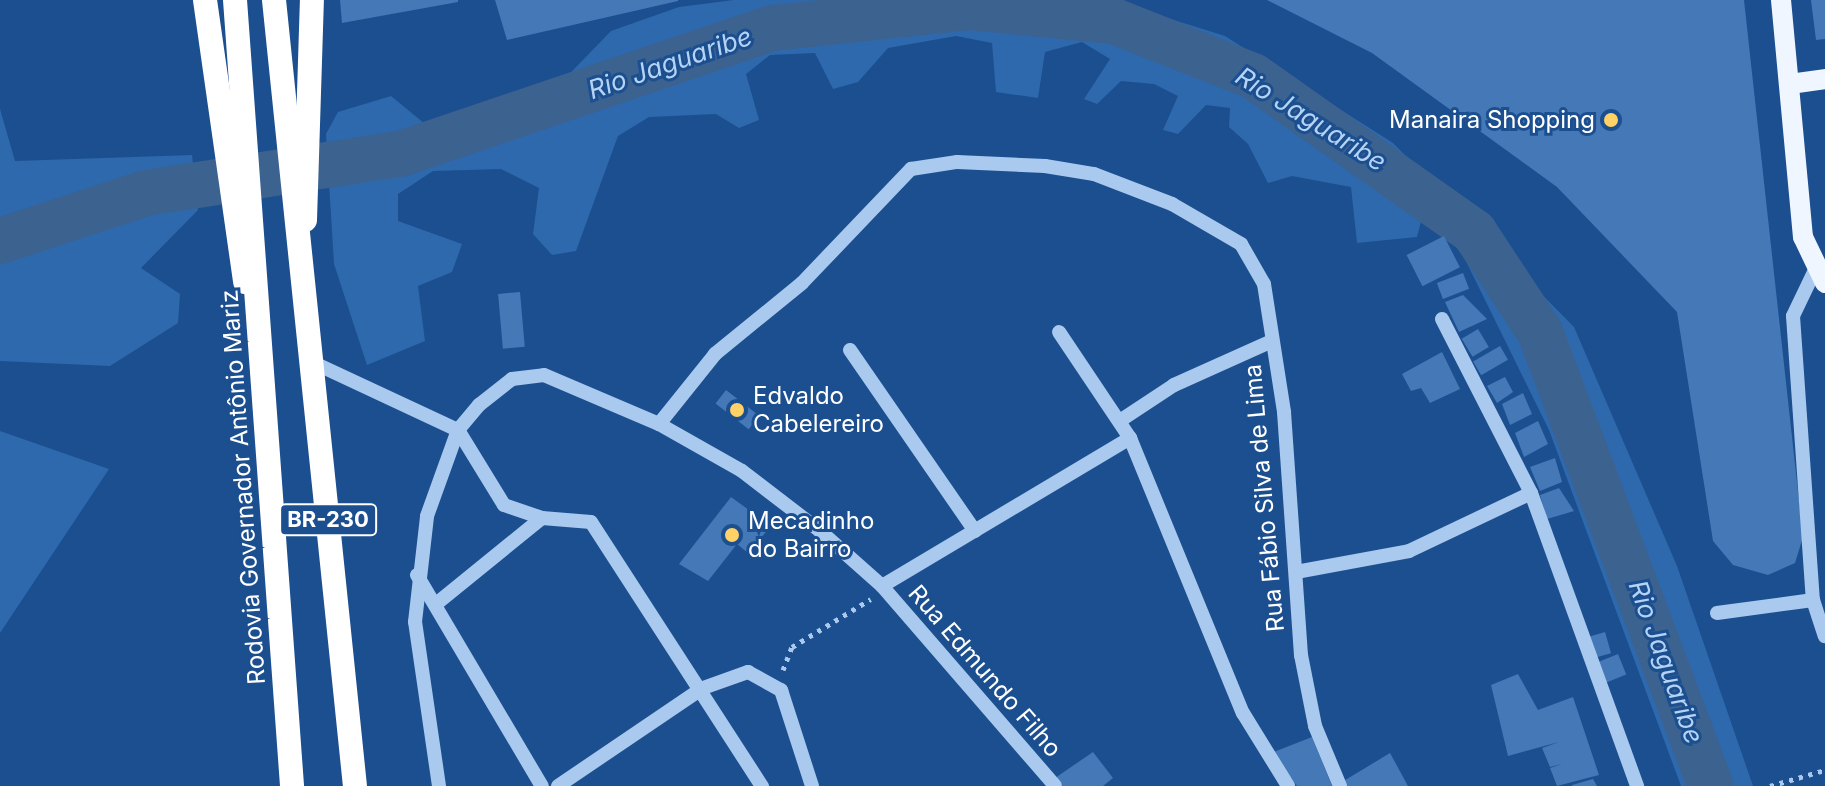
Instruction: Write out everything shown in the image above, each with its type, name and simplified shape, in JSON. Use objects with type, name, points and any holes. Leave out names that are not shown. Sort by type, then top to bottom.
[{"type":"highway","points":[[205,0],[235,147],[248,256]]},
{"type":"highway","name":"BR-230","points":[[235,0],[235,147]]},
{"type":"highway","points":[[274,0],[296,142],[301,255]]},
{"type":"highway","points":[[301,255],[288,172],[296,142],[312,0]]},
{"type":"highway","name":"Rodovia Governador Antônio Mariz","points":[[235,147],[249,184],[248,256],[259,326],[292,786]]},
{"type":"highway","name":"BR-230","points":[[301,255],[355,786]]},
{"type":"main road","points":[[1781,0],[1803,237],[1820,276]]},
{"type":"main road","points":[[1790,84],[1825,79]]},
{"type":"street","name":"Rua Fábio Silva de Lima","points":[[659,424],[715,354],[802,283],[891,183],[932,164],[1094,174],[1172,204],[1227,234],[1254,261],[1272,341],[1315,726],[1340,786]]},
{"type":"street","points":[[1820,276],[1793,316],[1813,600],[1825,636]]},
{"type":"street","points":[[1442,319],[1531,493],[1637,786]]},
{"type":"street","points":[[1059,332],[1121,420],[1243,713],[1288,786]]},
{"type":"street","points":[[1121,420],[1174,385],[1272,341]]},
{"type":"street","points":[[850,350],[975,531]]},
{"type":"street","points":[[312,362],[458,430],[498,500],[542,518],[583,517],[605,539],[703,688],[762,786]]},
{"type":"street","name":"Rua Edmundo Filho","points":[[458,430],[501,385],[544,375],[659,424],[742,471],[882,586],[1055,786]]},
{"type":"street","points":[[439,786],[416,634],[416,574],[427,516],[458,430]]},
{"type":"street","points":[[882,586],[1130,438]]},
{"type":"street","points":[[1296,572],[1409,551],[1531,493]]},
{"type":"street","points":[[436,604],[542,518]]},
{"type":"street","points":[[416,574],[542,786]]},
{"type":"street","points":[[1717,613],[1813,600]]},
{"type":"street","points":[[558,786],[703,688],[748,672],[781,690],[812,786]]},
{"type":"path","points":[[781,690],[792,647],[837,626],[882,586]]},
{"type":"path","points":[[1770,786],[1825,770]]},
{"type":"shaded area","points":[[734,0],[1110,0],[1225,36],[1393,143],[1574,327],[1677,566],[1753,786],[1681,786],[1549,430],[1457,243],[1424,210],[1417,237],[1357,243],[1351,187],[1292,176],[1268,183],[1248,144],[1229,127],[1230,108],[1206,105],[1178,134],[1163,130],[1178,96],[1154,84],[1121,81],[1097,104],[1084,99],[1110,59],[1082,42],[1045,52],[1038,98],[996,92],[992,43],[956,36],[888,48],[858,82],[833,89],[815,53],[770,55],[746,74],[759,120],[739,128],[716,114],[649,117],[618,136],[576,251],[552,255],[533,234],[539,188],[501,169],[433,171],[398,194],[398,221],[462,244],[452,272],[418,286],[425,341],[367,365],[334,264],[326,134],[338,112],[391,96],[436,133],[549,95],[611,31],[679,7]]},
{"type":"shaded area","points":[[0,109],[15,161],[192,155],[198,210],[141,268],[180,294],[178,323],[110,366],[0,361]]},
{"type":"shaded area","points":[[0,431],[109,469],[0,633]]},
{"type":"building","points":[[340,0],[458,0],[458,2],[342,23]]},
{"type":"building","points":[[495,0],[678,0],[678,1],[507,40]]},
{"type":"building","name":"Manaira Shopping","points":[[1267,0],[1744,0],[1803,537],[1795,563],[1768,575],[1733,565],[1713,541],[1677,312],[1557,187],[1372,53]]},
{"type":"building","points":[[1811,0],[1825,0],[1825,39],[1816,40]]},
{"type":"building","points":[[1444,236],[1460,267],[1422,286],[1407,255]]},
{"type":"building","points":[[1463,273],[1469,289],[1443,299],[1437,283]]},
{"type":"building","points":[[520,292],[525,347],[503,349],[498,294]]},
{"type":"building","points":[[1463,295],[1487,319],[1459,332],[1445,302]]},
{"type":"building","points":[[1478,329],[1489,347],[1473,357],[1462,339]]},
{"type":"building","points":[[1500,346],[1508,360],[1481,375],[1473,362]]},
{"type":"building","points":[[1442,352],[1460,389],[1430,403],[1421,388],[1411,391],[1402,374]]},
{"type":"building","points":[[1505,377],[1513,392],[1497,403],[1487,386]]},
{"type":"building","name":"Edvaldo Cabelereiro","points":[[726,390],[759,416],[749,429],[716,403]]},
{"type":"building","points":[[1523,393],[1532,414],[1510,425],[1502,404]]},
{"type":"building","points":[[1538,421],[1548,444],[1524,457],[1515,433]]},
{"type":"building","points":[[1555,458],[1562,482],[1540,491],[1530,467]]},
{"type":"building","points":[[1559,488],[1574,511],[1547,519],[1540,495]]},
{"type":"building","name":"Mecadinho do Bairro","points":[[731,497],[771,526],[748,553],[737,544],[708,581],[679,564]]},
{"type":"building","points":[[1605,632],[1611,653],[1595,658],[1589,637]]},
{"type":"building","points":[[1618,654],[1626,674],[1606,683],[1598,662]]},
{"type":"building","points":[[1518,674],[1538,710],[1573,697],[1599,775],[1557,786],[1550,768],[1562,764],[1550,767],[1542,748],[1559,742],[1508,756],[1491,685]]},
{"type":"building","points":[[1312,737],[1332,786],[1297,786],[1271,753]]},
{"type":"building","points":[[1093,752],[1113,778],[1103,786],[1062,786],[1055,778]]},
{"type":"building","points":[[1390,753],[1408,786],[1344,786],[1342,782]]},
{"type":"building","points":[[1593,779],[1597,786],[1572,786],[1572,785]]},
{"type":"waterway","name":"Rio Jaguaribe","points":[[0,241],[146,193],[403,153],[773,28],[969,7],[1114,21],[1253,76],[1474,232],[1540,332],[1711,786]]},
{"type":"place","name":"Manaira Shopping","points":[[1611,120]]},
{"type":"place","name":"Edvaldo Cabelereiro","points":[[737,410]]},
{"type":"place","name":"Mecadinho do Bairro","points":[[732,535]]}]
